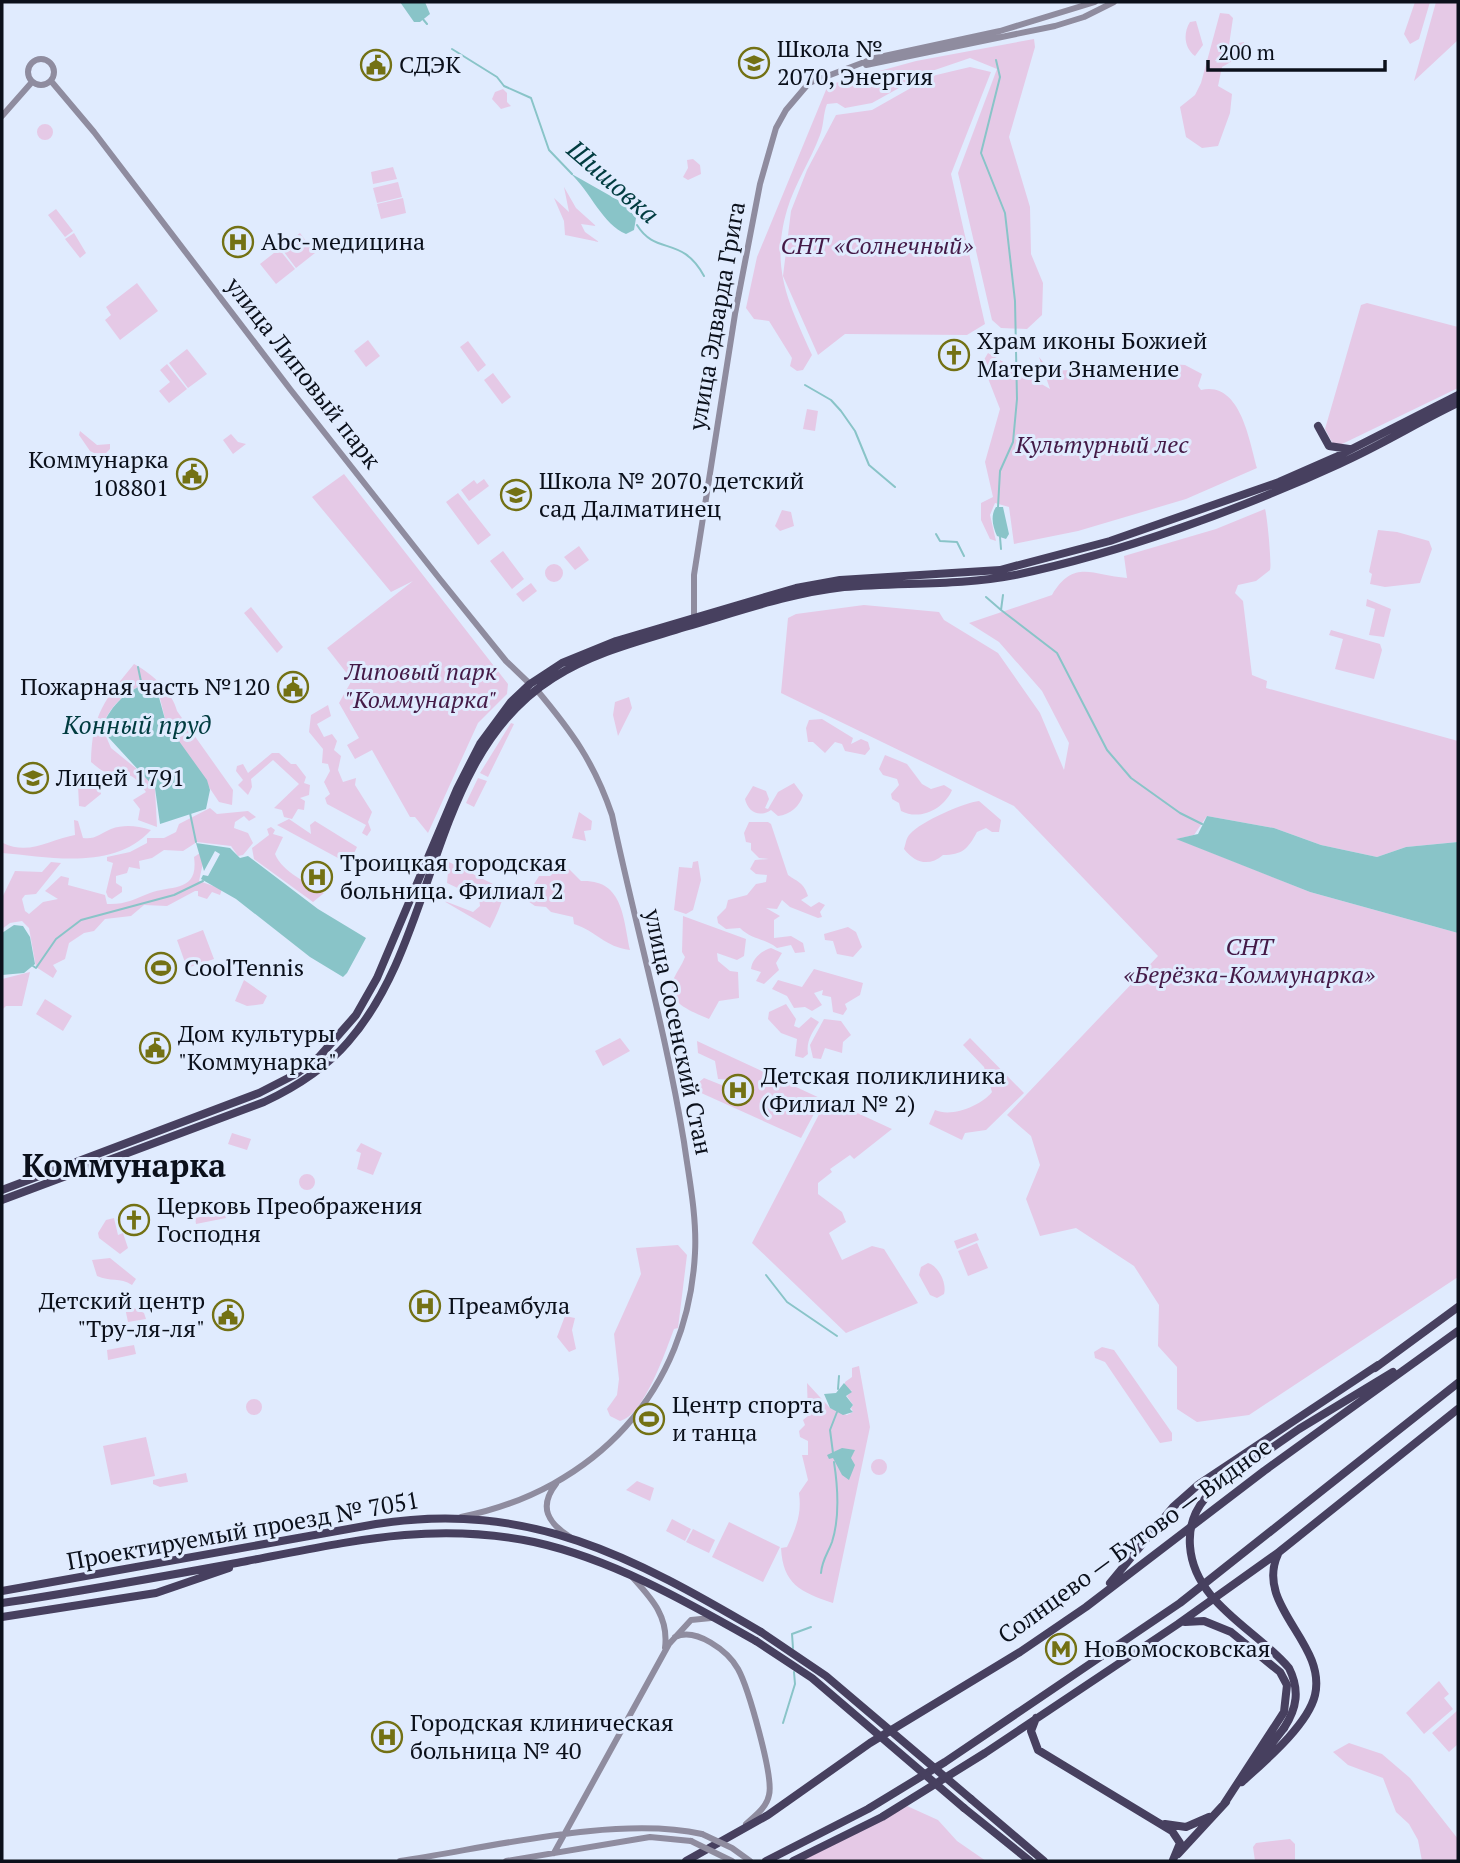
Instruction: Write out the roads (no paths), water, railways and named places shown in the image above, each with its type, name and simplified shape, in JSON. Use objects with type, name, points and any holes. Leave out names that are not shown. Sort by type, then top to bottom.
[{"type":"main road","points":[[2,1190],[258,1093],[296,1074],[329,1048],[356,1015],[377,978],[457,789],[480,744],[509,704],[591,650],[819,583],[967,573],[1049,558],[1279,482],[1352,449],[1458,395]]},
{"type":"main road","points":[[693,621],[820,590],[984,579],[1051,566],[1135,541],[1282,489],[1378,445],[1458,403]]},
{"type":"main road","points":[[1318,426],[1329,446],[1352,449]]},
{"type":"main road","points":[[2,1200],[264,1102],[302,1082],[336,1055],[365,1021],[386,983],[463,792],[485,747],[533,686]]},
{"type":"main road","points":[[1299,1429],[1458,1307]]},
{"type":"main road","name":"Солнцево — Бутово — Видное","points":[[686,1861],[736,1835],[870,1743],[1020,1652],[1086,1607],[1264,1471],[1458,1331]]},
{"type":"main road","points":[[1173,1861],[1242,1782],[1284,1728],[1296,1703],[1295,1680],[1289,1668],[1208,1594],[1194,1570],[1190,1527],[1201,1501],[1213,1488],[1299,1429],[1446,1340]]},
{"type":"main road","points":[[1086,1607],[1118,1576],[1172,1507],[1199,1484],[1378,1366]]},
{"type":"main road","points":[[766,1861],[868,1809],[945,1762],[1180,1603],[1458,1383]]},
{"type":"main road","points":[[793,1861],[882,1817],[985,1754],[1178,1624],[1279,1552],[1458,1409]]},
{"type":"main road","name":"Проектируемый проезд № 7051","points":[[2,1591],[418,1518],[461,1517],[518,1524],[571,1537],[647,1569],[761,1632],[826,1676],[1044,1861]]},
{"type":"main road","name":"Проектируемый проезд № 7051","points":[[2,1603],[378,1537],[444,1531],[497,1536],[548,1546],[631,1577],[718,1619],[812,1678],[1030,1861]]},
{"type":"main road","points":[[1242,1782],[1272,1755],[1307,1712],[1315,1694],[1315,1673],[1309,1656],[1273,1585],[1273,1565],[1279,1552]]},
{"type":"main road","points":[[2,1616],[156,1593],[216,1574],[241,1562]]},
{"type":"main road","points":[[1178,1624],[1204,1621],[1231,1632],[1280,1672],[1287,1685],[1284,1712],[1224,1804]]},
{"type":"main road","points":[[1038,1716],[1031,1731],[1038,1750],[1163,1824],[1180,1843],[1173,1861]]},
{"type":"main road","points":[[1163,1824],[1193,1825],[1218,1811]]},
{"type":"street","name":"улица Эдварда Грига","points":[[693,621],[694,575],[742,279],[769,151],[781,119],[802,89],[818,79],[863,65],[875,58],[1053,17],[1095,2]]},
{"type":"street","name":"улица Эдварда Грига","points":[[863,65],[877,65],[1055,26],[1084,17],[1114,2]]},
{"type":"street","points":[[40,59],[54,66],[51,81],[42,86],[32,82],[28,68],[40,59]]},
{"type":"street","name":"улица Липовый парк","points":[[51,81],[94,132],[289,389],[439,578],[506,661],[533,686]]},
{"type":"street","points":[[2,116],[32,82]]},
{"type":"street","name":"улица Сосенский Стан","points":[[461,1517],[498,1508],[558,1483],[589,1462],[623,1432],[653,1394],[682,1328],[692,1284],[695,1250],[690,1183],[676,1095],[612,815],[600,781],[581,744],[533,686]]},
{"type":"street","points":[[558,1483],[547,1499],[547,1514],[554,1526],[571,1537]]},
{"type":"street","points":[[631,1577],[654,1602],[663,1617],[666,1638],[663,1653]]},
{"type":"street","points":[[554,1853],[663,1653],[691,1620],[702,1617],[718,1619]]},
{"type":"street","points":[[674,1638],[692,1634],[720,1650],[738,1669],[745,1685],[770,1785],[766,1804],[736,1835]]},
{"type":"street","points":[[400,1861],[582,1833],[646,1827],[702,1834],[732,1848],[750,1861]]},
{"type":"street","points":[[506,1861],[650,1837],[691,1842],[732,1861]]},
{"type":"water","points":[[400,2],[425,2],[430,14],[420,22],[414,22]]},
{"type":"water","points":[[570,173],[623,203],[636,218],[634,230],[626,234],[610,223]]},
{"type":"water","points":[[996,507],[1003,507],[1009,534],[1006,539],[997,536],[994,529]]},
{"type":"water","name":"Конный пруд","points":[[150,683],[157,690],[166,723],[207,780],[210,790],[206,809],[160,824],[155,788],[109,738],[103,725],[121,699],[134,689]]},
{"type":"water","points":[[1207,816],[1274,828],[1321,845],[1377,857],[1406,847],[1458,842],[1458,933],[1310,892],[1176,839],[1198,834]]},
{"type":"water","points":[[196,843],[230,848],[240,858],[248,856],[318,909],[366,938],[347,973],[343,977],[310,957],[236,899],[201,879],[203,875],[208,876],[220,854],[215,851],[204,871]]},
{"type":"water","points":[[14,925],[23,926],[30,937],[35,964],[24,973],[2,975],[2,933]]},
{"type":"water","points":[[844,1383],[852,1392],[846,1396],[853,1405],[850,1409],[853,1412],[843,1415],[830,1408],[824,1394],[836,1393]]},
{"type":"water","points":[[842,1448],[855,1450],[851,1458],[855,1465],[849,1480],[842,1475],[833,1458],[829,1459],[827,1455]]},
{"type":"waterway","name":"Шишовка","points":[[422,18],[427,24]]},
{"type":"waterway","name":"Шишовка","points":[[452,49],[497,77],[504,86],[531,98],[549,150],[572,174]]},
{"type":"waterway","points":[[996,60],[1000,77],[981,153],[1005,213],[1015,301],[1017,399],[1013,442],[1000,471],[998,507]]},
{"type":"waterway","name":"Шишовка","points":[[637,225],[652,240],[687,255],[704,276]]},
{"type":"waterway","points":[[805,385],[831,400],[841,411],[855,431],[869,465],[895,487]]},
{"type":"waterway","points":[[936,534],[940,541],[957,542],[964,556]]},
{"type":"waterway","points":[[1000,537],[1001,549]]},
{"type":"waterway","points":[[1003,595],[1001,610],[1057,653],[1107,750],[1131,778],[1180,813],[1202,824]]},
{"type":"waterway","points":[[986,597],[1001,610]]},
{"type":"waterway","points":[[138,667],[142,686]]},
{"type":"waterway","points":[[190,813],[196,842]]},
{"type":"waterway","points":[[33,966],[36,968],[56,939],[81,920],[174,895],[203,881]]},
{"type":"waterway","points":[[766,1275],[787,1302],[837,1336]]},
{"type":"waterway","points":[[838,1389],[839,1376]]},
{"type":"waterway","points":[[833,1453],[830,1430],[837,1412]]},
{"type":"waterway","points":[[821,1573],[836,1523],[834,1462]]},
{"type":"waterway","points":[[793,1648],[792,1634],[811,1627]]},
{"type":"waterway","points":[[783,1723],[795,1684],[794,1672]]},
{"type":"place","name":"Школа № 2070, Энергия","points":[[754,63]]},
{"type":"place","name":"СДЭК","points":[[376,65]]},
{"type":"place","name":"Abc-медицина","points":[[238,242]]},
{"type":"place","name":"Храм иконы Божией Матери Знамение","points":[[954,355]]},
{"type":"place","name":"Коммунарка 108801","points":[[192,474]]},
{"type":"place","name":"Школа № 2070, детский сад Далматинец","points":[[516,495]]},
{"type":"place","name":"Пожарная часть №120","points":[[293,687]]},
{"type":"place","name":"Лицей 1791","points":[[33,778]]},
{"type":"place","name":"Троицкая городская больница. Филиал 2","points":[[317,877]]},
{"type":"place","name":"CoolTennis","points":[[161,968]]},
{"type":"place","name":"Дом культуры \"Коммунарка\"","points":[[155,1048]]},
{"type":"place","name":"Детская поликлиника (Филиал № 2)","points":[[738,1090]]},
{"type":"place","name":"Церковь Преображения Господня","points":[[134,1220]]},
{"type":"place","name":"Преамбула","points":[[425,1306]]},
{"type":"place","name":"Детский центр \"Тру-ля-ля\"","points":[[228,1315]]},
{"type":"place","name":"Центр спорта и танца","points":[[649,1419]]},
{"type":"place","name":"Новомосковская","points":[[1061,1649]]},
{"type":"place","name":"Городская клиническая больница № 40","points":[[387,1737]]},
{"type":"district","name":"Коммунарка","points":[[124,1166]]},
{"type":"park label","name":"СНТ «Солнечный»","points":[[877,246]]},
{"type":"park label","name":"Культурный лес","points":[[1102,445]]},
{"type":"park label","name":"Липовый парк \"Коммунарка\"","points":[[421,686]]},
{"type":"park label","name":"СНТ «Берёзка-Коммунарка»","points":[[1249,961]]}]
